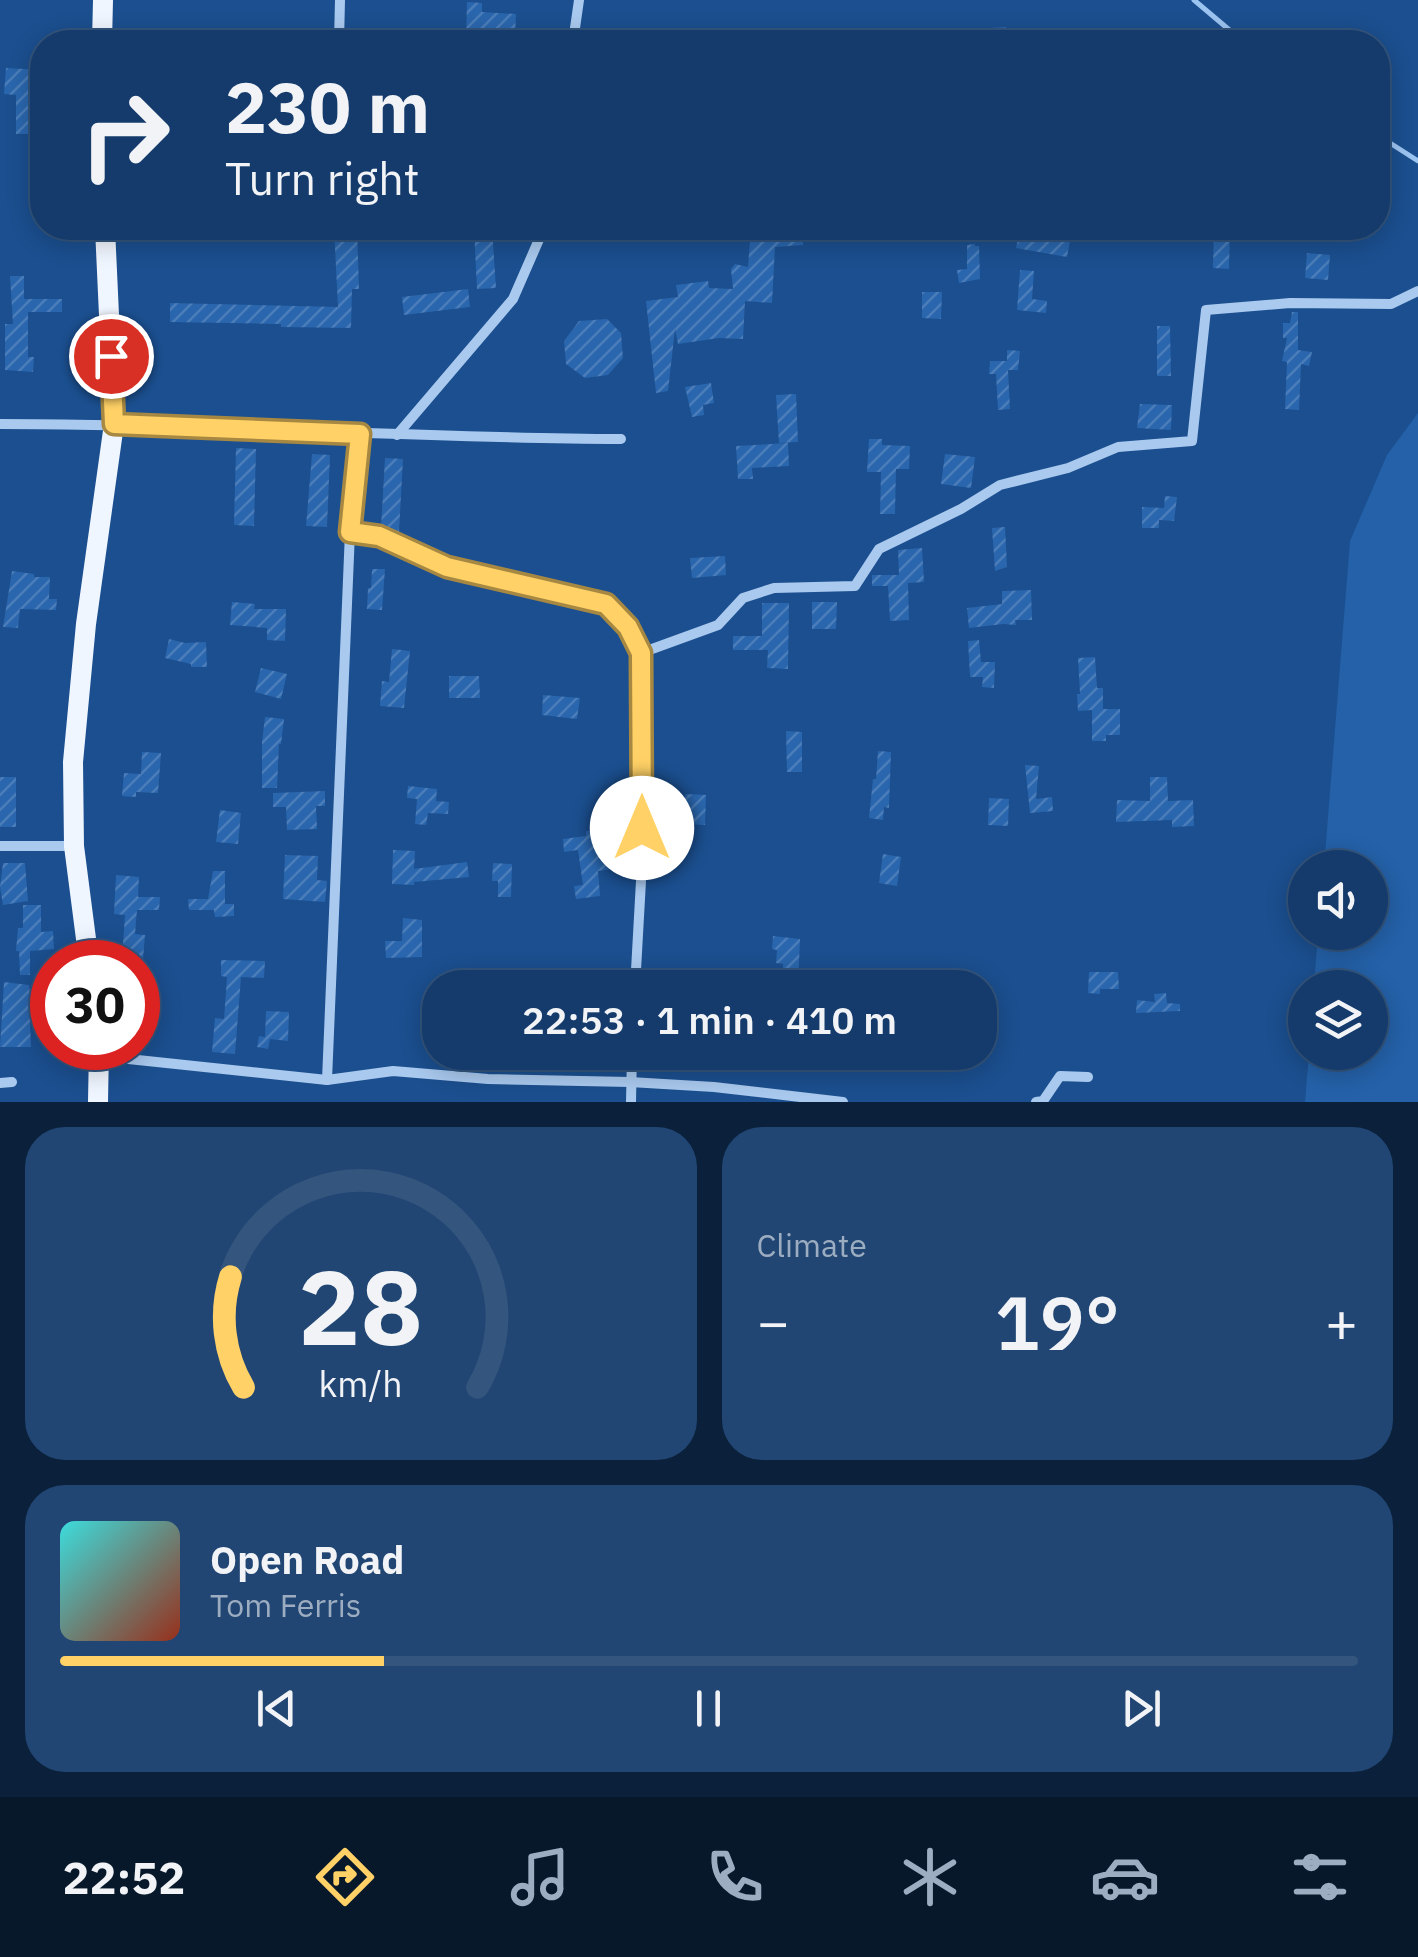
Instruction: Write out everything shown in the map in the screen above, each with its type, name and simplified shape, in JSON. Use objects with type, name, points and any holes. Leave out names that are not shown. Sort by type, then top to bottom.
[{"type":"main road","points":[[102,30],[103,0]]},
{"type":"main road","points":[[85,940],[74,846],[73,762],[84,644],[114,424],[106,240]]},
{"type":"main road","points":[[98,1102],[99,1070]]},
{"type":"street","points":[[339,30],[340,0]]},
{"type":"street","points":[[575,30],[579,0]]},
{"type":"street","points":[[396,435],[513,299],[539,240]]},
{"type":"street","points":[[641,653],[718,626],[743,598],[774,588],[855,586],[879,549],[1000,485],[1068,468],[1118,447],[1192,441],[1206,310],[1290,303],[1391,304],[1418,291]]},
{"type":"street","points":[[0,424],[621,440]]},
{"type":"street","points":[[327,1080],[350,532],[360,434]]},
{"type":"street","points":[[350,532],[379,536],[447,567],[606,604],[628,627],[641,653],[642,863],[636,970]]},
{"type":"street","points":[[0,846],[74,846]]},
{"type":"street","points":[[160,1059],[327,1080],[392,1071],[488,1080],[630,1082],[843,1102]]},
{"type":"street","points":[[631,1070],[631,1102]]},
{"type":"street","points":[[1036,1102],[1043,1101],[1060,1076],[1088,1077]]},
{"type":"shaded area","points":[[1418,413],[1418,1102],[1305,1102],[1308,1070],[1388,1070],[1388,970],[1315,970],[1317,950],[1388,950],[1388,850],[1325,850],[1350,541],[1387,455]]},
{"type":"building","points":[[467,2],[482,3],[482,12],[516,14],[515,30],[466,30]]},
{"type":"building","points":[[1006,27],[1006,30],[963,30]]},
{"type":"building","points":[[6,68],[30,69],[30,134],[16,134],[16,95],[4,94]]},
{"type":"building","points":[[335,240],[357,240],[359,289],[352,289],[351,328],[170,322],[170,303],[338,307]]},
{"type":"building","points":[[475,240],[493,240],[496,288],[477,289]]},
{"type":"building","points":[[750,240],[803,240],[803,245],[775,247],[772,303],[745,301],[743,339],[678,344],[675,329],[668,391],[656,393],[646,301],[678,297],[676,285],[708,281],[709,288],[733,289],[731,269],[735,264],[748,267]]},
{"type":"building","points":[[1018,240],[1070,240],[1067,257],[1016,248]]},
{"type":"building","points":[[1214,240],[1230,240],[1229,269],[1213,268]]},
{"type":"building","points":[[967,245],[979,246],[980,279],[959,283],[957,270],[967,269]]},
{"type":"building","points":[[1307,253],[1330,255],[1328,280],[1305,278]]},
{"type":"building","points":[[1020,270],[1034,271],[1032,299],[1047,301],[1046,313],[1017,310]]},
{"type":"building","points":[[10,276],[24,276],[24,299],[62,299],[62,312],[28,312],[28,357],[34,357],[33,372],[5,370],[5,324],[13,324]]},
{"type":"building","points":[[468,289],[470,307],[404,315],[402,297]]},
{"type":"building","points":[[922,292],[942,292],[941,319],[922,318]]},
{"type":"building","points":[[1292,312],[1298,312],[1298,350],[1312,352],[1309,366],[1301,364],[1299,410],[1285,409],[1287,362],[1282,361],[1287,338],[1283,338],[1283,323],[1290,323]]},
{"type":"building","points":[[607,319],[621,333],[623,358],[608,375],[585,378],[566,364],[564,341],[579,321]]},
{"type":"building","points":[[1157,326],[1170,326],[1171,376],[1157,376]]},
{"type":"building","points":[[1007,350],[1020,351],[1018,370],[1008,370],[1010,409],[998,410],[996,374],[989,374],[990,361],[1007,361]]},
{"type":"building","points":[[711,383],[714,403],[703,405],[704,415],[692,417],[685,387]]},
{"type":"building","points":[[796,394],[798,442],[779,443],[776,395]]},
{"type":"building","points":[[1140,404],[1172,405],[1171,430],[1137,428]]},
{"type":"building","points":[[869,439],[882,439],[882,445],[910,446],[909,469],[896,469],[895,514],[880,514],[881,472],[867,472]]},
{"type":"building","points":[[788,443],[789,466],[752,468],[753,479],[738,479],[736,446]]},
{"type":"building","points":[[236,448],[256,449],[254,526],[234,525]]},
{"type":"building","points":[[312,454],[330,455],[327,527],[306,526]]},
{"type":"building","points":[[945,454],[975,457],[971,488],[941,484]]},
{"type":"building","points":[[385,458],[403,459],[399,532],[381,528]]},
{"type":"building","points":[[1165,496],[1177,497],[1174,521],[1159,520],[1159,528],[1142,528],[1142,507],[1164,508]]},
{"type":"building","points":[[1005,527],[1007,567],[995,571],[992,528]]},
{"type":"building","points":[[922,548],[924,582],[908,583],[909,620],[890,621],[888,586],[872,586],[872,575],[899,575],[898,550]]},
{"type":"building","points":[[725,556],[726,575],[692,578],[690,558]]},
{"type":"building","points":[[372,569],[385,569],[382,610],[367,609]]},
{"type":"building","points":[[12,571],[50,577],[49,599],[57,599],[56,610],[20,609],[18,628],[3,627]]},
{"type":"building","points":[[1031,590],[1032,620],[969,628],[967,608],[1002,604],[1002,591]]},
{"type":"building","points":[[232,602],[255,604],[254,609],[286,609],[285,641],[267,640],[267,628],[230,625]]},
{"type":"building","points":[[812,602],[837,602],[836,629],[812,629]]},
{"type":"building","points":[[762,603],[789,603],[788,669],[767,668],[768,650],[733,650],[733,636],[762,636]]},
{"type":"building","points":[[169,639],[206,642],[207,667],[191,667],[165,658]]},
{"type":"building","points":[[979,640],[981,662],[995,662],[994,688],[982,687],[983,677],[970,677],[968,641]]},
{"type":"building","points":[[392,649],[410,651],[404,708],[380,706],[382,681],[389,682]]},
{"type":"building","points":[[1095,657],[1097,688],[1103,688],[1103,709],[1120,709],[1120,735],[1106,735],[1106,741],[1092,741],[1092,710],[1078,711],[1078,658]]},
{"type":"building","points":[[261,668],[287,674],[281,699],[255,692]]},
{"type":"building","points":[[449,676],[479,676],[480,698],[449,698]]},
{"type":"building","points":[[543,695],[580,698],[577,719],[542,715]]},
{"type":"building","points":[[265,717],[284,719],[277,788],[262,788]]},
{"type":"building","points":[[786,731],[802,732],[802,772],[787,772]]},
{"type":"building","points":[[878,751],[891,752],[889,808],[884,807],[883,820],[869,818]]},
{"type":"building","points":[[142,752],[161,753],[158,793],[122,796],[124,773],[141,774]]},
{"type":"building","points":[[1025,765],[1039,766],[1036,799],[1052,797],[1053,811],[1030,813]]},
{"type":"building","points":[[0,777],[16,777],[16,827],[0,827]]},
{"type":"building","points":[[1150,777],[1167,777],[1168,801],[1193,800],[1194,826],[1172,827],[1172,820],[1116,822],[1117,800],[1150,801]]},
{"type":"building","points":[[408,786],[437,789],[436,801],[449,802],[448,814],[428,813],[426,825],[415,824],[417,799],[407,798]]},
{"type":"building","points":[[325,791],[325,806],[316,806],[317,829],[287,830],[286,807],[273,807],[273,793]]},
{"type":"building","points":[[685,794],[706,795],[705,825],[683,824]]},
{"type":"building","points":[[989,798],[1009,799],[1008,826],[988,825]]},
{"type":"building","points":[[220,810],[241,813],[238,844],[216,842]]},
{"type":"building","points":[[609,830],[613,869],[598,871],[600,896],[576,899],[574,886],[583,885],[578,850],[564,852],[563,839],[586,836],[586,831]]},
{"type":"building","points":[[393,850],[415,851],[414,869],[467,862],[469,877],[392,884]]},
{"type":"building","points":[[883,854],[901,857],[897,886],[879,883]]},
{"type":"building","points":[[285,855],[318,856],[317,880],[327,881],[325,902],[283,899]]},
{"type":"building","points":[[3,863],[25,863],[28,901],[3,905]]},
{"type":"building","points":[[493,863],[512,864],[511,897],[498,897],[498,881],[492,881]]},
{"type":"building","points":[[213,871],[225,871],[225,904],[234,904],[234,916],[215,917],[214,910],[189,910],[188,899],[208,899]]},
{"type":"building","points":[[116,875],[139,877],[138,897],[160,897],[159,910],[137,910],[135,934],[145,935],[145,940],[123,940],[125,915],[114,914]]},
{"type":"building","points":[[23,905],[41,905],[41,932],[53,931],[54,940],[30,940],[30,975],[20,975],[16,951],[18,928],[23,928]]},
{"type":"building","points":[[403,918],[422,920],[422,957],[386,958],[385,941],[402,941]]},
{"type":"building","points":[[773,936],[800,939],[799,970],[783,970],[783,964],[776,963],[777,950],[772,949]]},
{"type":"building","points":[[221,960],[265,961],[264,978],[241,977],[235,1054],[212,1052],[215,1018],[224,1019],[227,977],[221,976]]},
{"type":"building","points":[[1089,972],[1118,972],[1119,989],[1088,993]]},
{"type":"building","points":[[4,982],[29,985],[30,1047],[0,1047]]},
{"type":"building","points":[[1166,993],[1167,1003],[1180,1004],[1180,1011],[1136,1013],[1137,1000],[1155,1002],[1154,994]]},
{"type":"building","points":[[266,1011],[289,1012],[288,1041],[270,1039],[268,1049],[257,1047],[259,1036],[265,1037]]},
{"type":"waterway","points":[[1194,0],[1229,30]]},
{"type":"waterway","points":[[1390,143],[1418,161]]},
{"type":"route","points":[[111,356],[114,424],[360,434],[350,532],[379,536],[447,567],[606,604],[628,627],[641,653],[642,828]]}]
